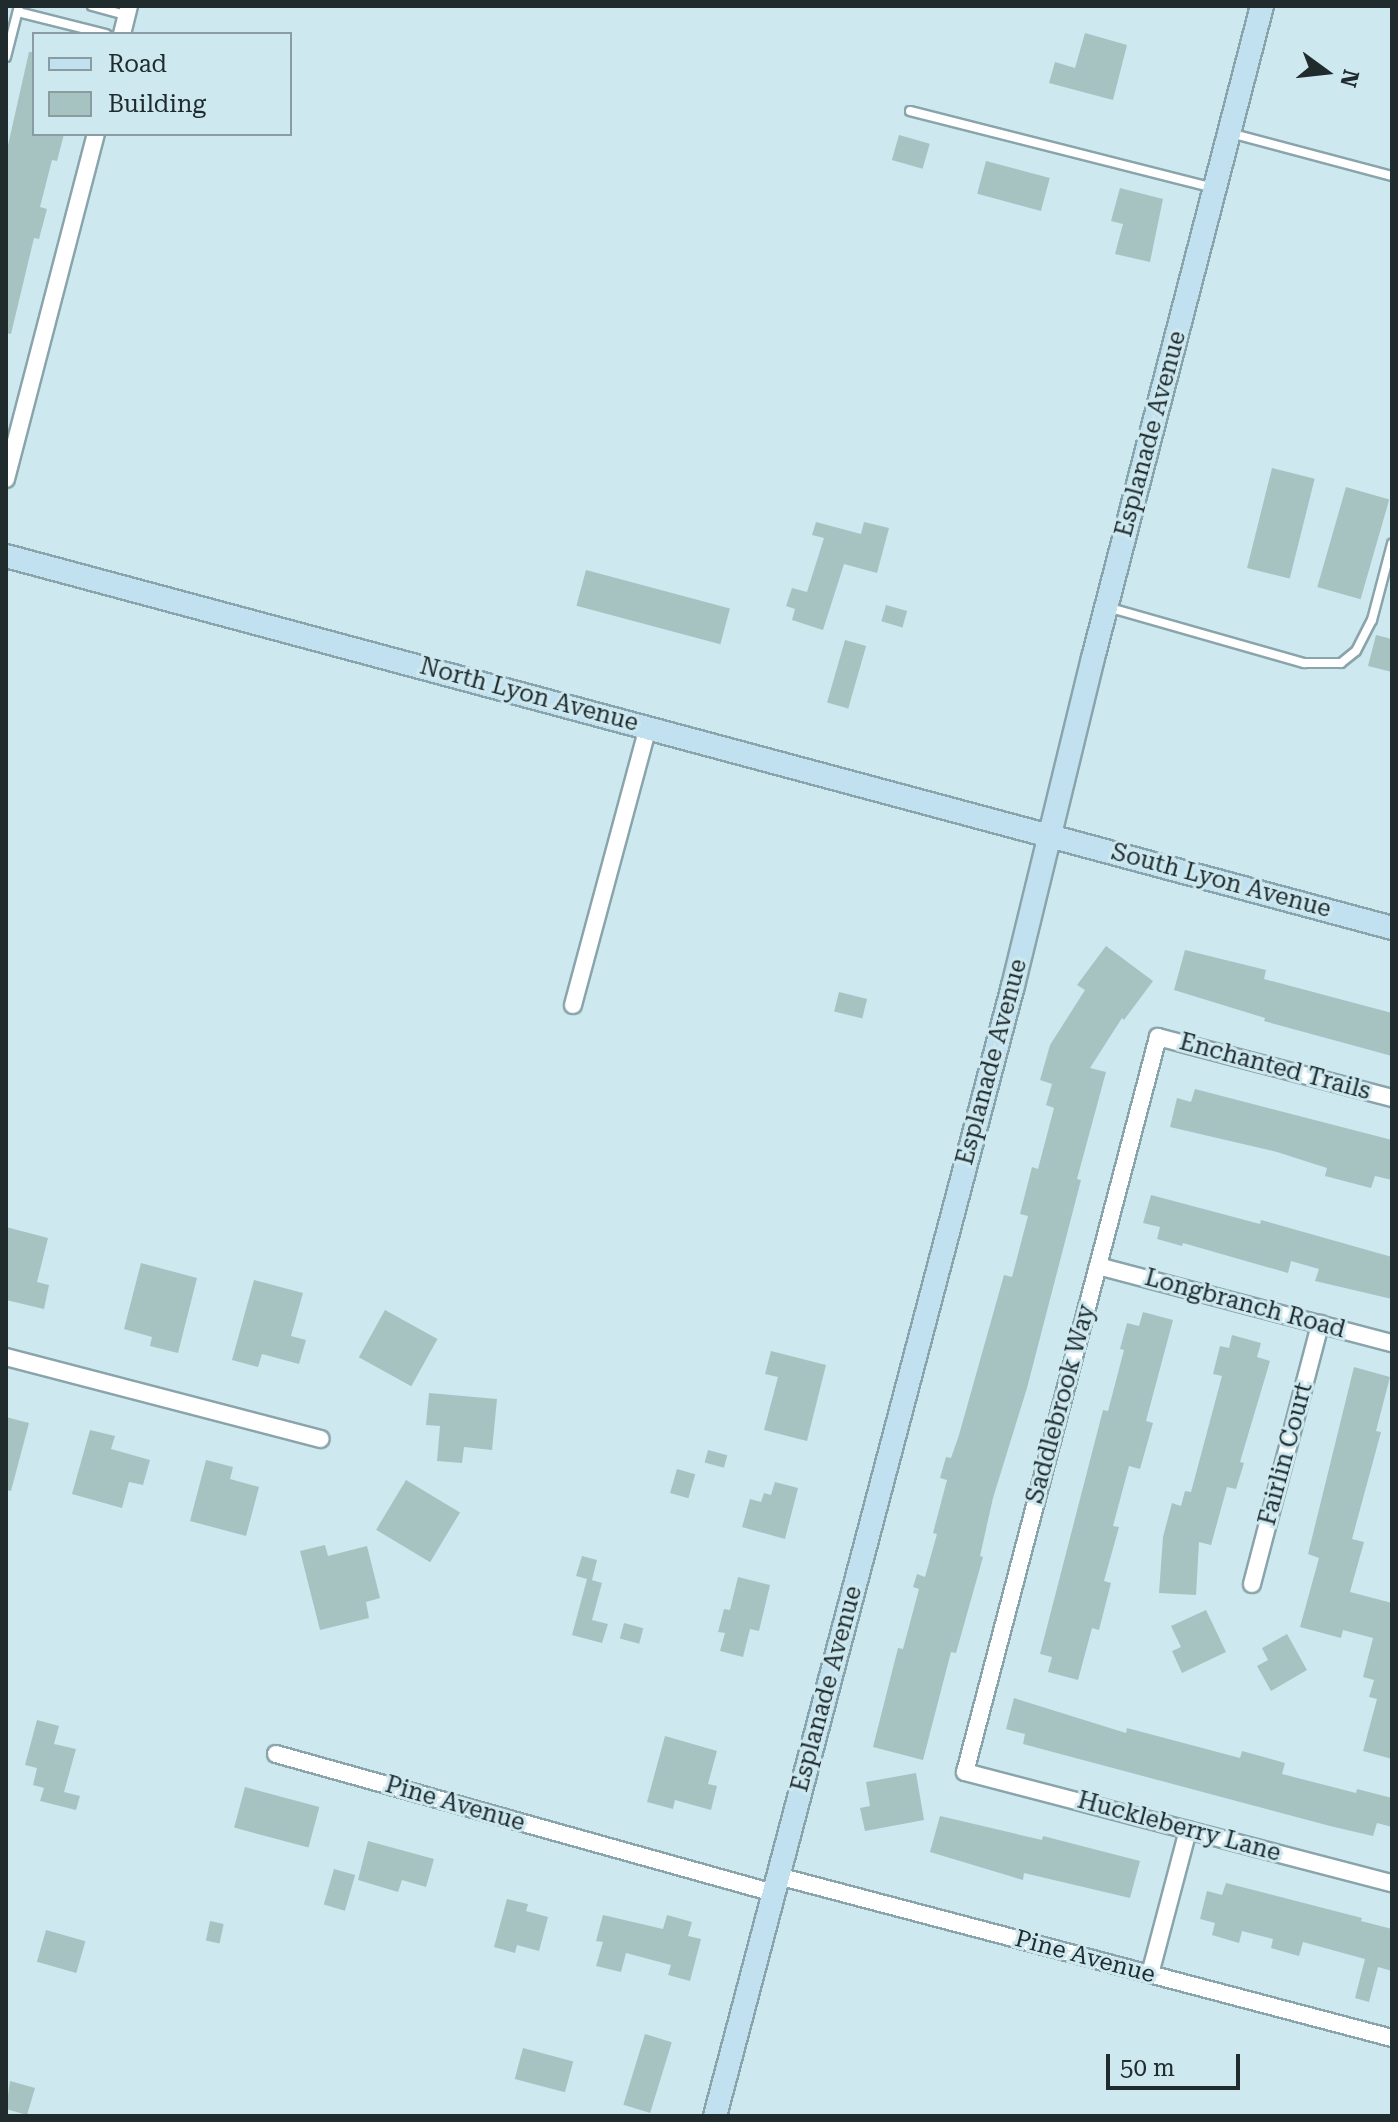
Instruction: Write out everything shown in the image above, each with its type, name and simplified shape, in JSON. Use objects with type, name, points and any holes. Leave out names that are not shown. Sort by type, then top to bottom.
[{"type":"main road","name":"Esplanade Avenue","points":[[715,2116],[1051,834],[1106,607],[1262,6]]},
{"type":"main road","name":"North Lyon Avenue","points":[[6,556],[1051,834]]},
{"type":"main road","name":"South Lyon Avenue","points":[[1051,834],[1392,928]]},
{"type":"street","points":[[122,32],[128,10]]},
{"type":"street","points":[[6,479],[95,136]]},
{"type":"street","points":[[573,1005],[648,727]]},
{"type":"street","name":"Enchanted Trails","points":[[1158,1037],[1392,1098]]},
{"type":"street","name":"Saddlebrook Way","points":[[965,1772],[1158,1037]]},
{"type":"street","name":"Longbranch Road","points":[[1098,1266],[1392,1343]]},
{"type":"street","name":"Fairlin Court","points":[[1252,1584],[1320,1324]]},
{"type":"street","points":[[6,1357],[321,1439]]},
{"type":"street","name":"Pine Avenue","points":[[276,1754],[776,1884],[1150,1974],[1392,2038]]},
{"type":"street","name":"Huckleberry Lane","points":[[965,1772],[1392,1883]]},
{"type":"street","points":[[1150,1974],[1188,1830]]},
{"type":"lane","points":[[92,6],[128,10]]},
{"type":"lane","points":[[6,57],[19,9],[99,32]]},
{"type":"lane","points":[[910,111],[1215,188]]},
{"type":"lane","points":[[1229,133],[1392,176]]},
{"type":"lane","points":[[1106,607],[1304,663],[1341,663],[1356,651],[1372,620],[1392,544]]},
{"type":"building","points":[[1085,33],[1127,45],[1113,100],[1049,83],[1055,62],[1075,68]]},
{"type":"building","points":[[29,52],[32,52],[32,136],[63,136],[57,161],[52,160],[40,207],[47,209],[39,239],[34,238],[11,334],[6,333],[6,154]]},
{"type":"building","points":[[899,135],[930,144],[923,169],[892,160]]},
{"type":"building","points":[[986,161],[1050,178],[1041,211],[977,194]]},
{"type":"building","points":[[1120,188],[1163,199],[1150,262],[1115,254],[1123,224],[1111,221]]},
{"type":"building","points":[[1272,468],[1315,479],[1290,579],[1247,568]]},
{"type":"building","points":[[1346,487],[1389,499],[1361,599],[1317,587]]},
{"type":"building","points":[[816,522],[861,534],[864,522],[889,528],[877,573],[844,564],[823,630],[792,620],[795,609],[786,606],[792,588],[807,592],[824,538],[812,535]]},
{"type":"building","points":[[586,570],[730,609],[720,644],[576,606]]},
{"type":"building","points":[[886,605],[907,611],[902,627],[881,621]]},
{"type":"building","points":[[1376,635],[1392,639],[1392,672],[1368,666]]},
{"type":"building","points":[[845,640],[866,646],[848,709],[827,702]]},
{"type":"building","points":[[1106,946],[1153,981],[1124,1020],[1122,1018],[1090,1068],[1106,1072],[1077,1179],[1081,1180],[1027,1388],[993,1498],[980,1556],[983,1557],[956,1653],[951,1652],[923,1760],[873,1747],[898,1648],[903,1649],[919,1589],[913,1587],[917,1574],[925,1577],[937,1534],[933,1533],[947,1480],[940,1478],[946,1457],[951,1458],[959,1435],[1004,1275],[1012,1277],[1028,1216],[1020,1214],[1032,1167],[1038,1169],[1054,1108],[1046,1105],[1052,1084],[1040,1080],[1050,1045],[1085,990],[1077,985]]},
{"type":"building","points":[[1185,950],[1266,970],[1264,979],[1392,1013],[1392,1056],[1264,1021],[1265,1018],[1174,990]]},
{"type":"building","points":[[839,992],[867,999],[862,1018],[834,1011]]},
{"type":"building","points":[[1195,1089],[1392,1140],[1392,1180],[1375,1176],[1371,1188],[1325,1176],[1327,1168],[1277,1152],[1170,1127],[1177,1098],[1191,1102]]},
{"type":"building","points":[[1151,1195],[1260,1224],[1261,1220],[1392,1257],[1392,1299],[1315,1281],[1319,1269],[1291,1261],[1288,1273],[1183,1243],[1182,1246],[1157,1239],[1160,1227],[1143,1223]]},
{"type":"building","points":[[6,1227],[48,1238],[37,1282],[49,1285],[44,1309],[6,1300]]},
{"type":"building","points":[[141,1263],[197,1278],[178,1353],[150,1346],[152,1337],[124,1329]]},
{"type":"building","points":[[254,1280],[303,1293],[291,1336],[306,1340],[299,1364],[262,1354],[258,1367],[232,1360]]},
{"type":"building","points":[[385,1310],[437,1339],[411,1386],[359,1357]]},
{"type":"building","points":[[1143,1312],[1173,1320],[1146,1421],[1153,1423],[1140,1469],[1129,1466],[1113,1526],[1119,1527],[1104,1581],[1111,1583],[1099,1630],[1092,1628],[1078,1680],[1048,1672],[1052,1657],[1040,1654],[1103,1410],[1108,1411],[1124,1350],[1120,1349],[1127,1323],[1139,1326]]},
{"type":"building","points":[[1232,1335],[1261,1343],[1257,1357],[1270,1361],[1240,1462],[1244,1463],[1236,1489],[1227,1487],[1211,1545],[1199,1542],[1196,1595],[1159,1593],[1163,1537],[1172,1503],[1181,1506],[1185,1491],[1191,1492],[1222,1376],[1213,1374],[1220,1346],[1229,1348]]},
{"type":"building","points":[[771,1351],[826,1365],[807,1441],[764,1430],[778,1377],[765,1374]]},
{"type":"building","points":[[1354,1367],[1390,1377],[1376,1431],[1381,1432],[1352,1539],[1364,1542],[1350,1592],[1392,1603],[1392,1759],[1363,1751],[1377,1699],[1369,1697],[1374,1680],[1363,1677],[1373,1638],[1343,1630],[1341,1638],[1300,1627],[1319,1558],[1308,1554]]},
{"type":"building","points":[[429,1393],[497,1399],[492,1450],[464,1447],[462,1463],[437,1461],[440,1426],[426,1425]]},
{"type":"building","points":[[6,1417],[29,1423],[11,1491],[6,1490]]},
{"type":"building","points":[[90,1430],[115,1436],[111,1449],[150,1460],[143,1485],[129,1482],[122,1508],[72,1494]]},
{"type":"building","points":[[708,1450],[727,1455],[724,1468],[705,1463]]},
{"type":"building","points":[[206,1460],[233,1467],[230,1479],[259,1487],[246,1536],[190,1521]]},
{"type":"building","points":[[677,1469],[695,1474],[688,1498],[670,1493]]},
{"type":"building","points":[[406,1480],[460,1512],[430,1562],[376,1530]]},
{"type":"building","points":[[775,1482],[798,1488],[785,1539],[742,1527],[750,1499],[761,1502],[764,1493],[771,1495]]},
{"type":"building","points":[[325,1545],[328,1556],[367,1546],[380,1598],[366,1602],[369,1618],[320,1630],[300,1551]]},
{"type":"building","points":[[582,1556],[597,1560],[592,1580],[602,1583],[592,1620],[608,1624],[602,1643],[572,1635],[587,1579],[576,1576]]},
{"type":"building","points":[[738,1577],[770,1585],[759,1631],[750,1629],[743,1657],[720,1651],[725,1633],[718,1632],[724,1609],[730,1610]]},
{"type":"building","points":[[1206,1610],[1226,1652],[1182,1673],[1172,1651],[1181,1647],[1171,1626]]},
{"type":"building","points":[[624,1623],[643,1628],[639,1644],[620,1638]]},
{"type":"building","points":[[1287,1634],[1307,1670],[1271,1691],[1257,1666],[1268,1660],[1262,1648]]},
{"type":"building","points":[[1014,1698],[1126,1733],[1127,1728],[1240,1758],[1242,1751],[1285,1763],[1282,1774],[1356,1793],[1357,1789],[1392,1798],[1392,1827],[1377,1823],[1373,1836],[1023,1744],[1025,1734],[1006,1729]]},
{"type":"building","points":[[37,1720],[59,1726],[54,1744],[76,1749],[64,1792],[80,1796],[76,1810],[40,1801],[44,1788],[33,1785],[37,1768],[25,1765]]},
{"type":"building","points":[[665,1736],[717,1751],[708,1784],[717,1786],[711,1810],[675,1800],[673,1809],[647,1802]]},
{"type":"building","points":[[916,1773],[924,1820],[865,1831],[860,1808],[870,1806],[866,1782]]},
{"type":"building","points":[[245,1787],[319,1807],[309,1847],[234,1828]]},
{"type":"building","points":[[940,1816],[1042,1840],[1043,1836],[1140,1861],[1130,1898],[1024,1873],[1023,1880],[930,1852]]},
{"type":"building","points":[[368,1841],[434,1859],[426,1887],[402,1880],[398,1892],[358,1880]]},
{"type":"building","points":[[334,1869],[355,1875],[345,1911],[324,1905]]},
{"type":"building","points":[[1226,1883],[1362,1918],[1361,1921],[1392,1929],[1392,1971],[1378,1967],[1369,2002],[1355,1998],[1365,1959],[1303,1942],[1299,1956],[1271,1948],[1273,1939],[1242,1931],[1239,1943],[1212,1935],[1215,1923],[1200,1919],[1207,1891],[1222,1895]]},
{"type":"building","points":[[507,1899],[528,1904],[526,1911],[548,1917],[539,1951],[517,1945],[515,1953],[494,1947]]},
{"type":"building","points":[[603,1915],[663,1929],[667,1915],[692,1922],[688,1936],[701,1939],[690,1981],[668,1975],[671,1965],[626,1953],[621,1972],[596,1966],[603,1942],[596,1941]]},
{"type":"building","points":[[210,1921],[224,1924],[220,1943],[206,1941]]},
{"type":"building","points":[[46,1930],[85,1941],[76,1973],[37,1962]]},
{"type":"building","points":[[645,2034],[672,2042],[650,2113],[623,2105]]},
{"type":"building","points":[[523,2048],[573,2061],[565,2092],[515,2079]]},
{"type":"building","points":[[10,2081],[35,2088],[27,2115],[6,2109]]}]
